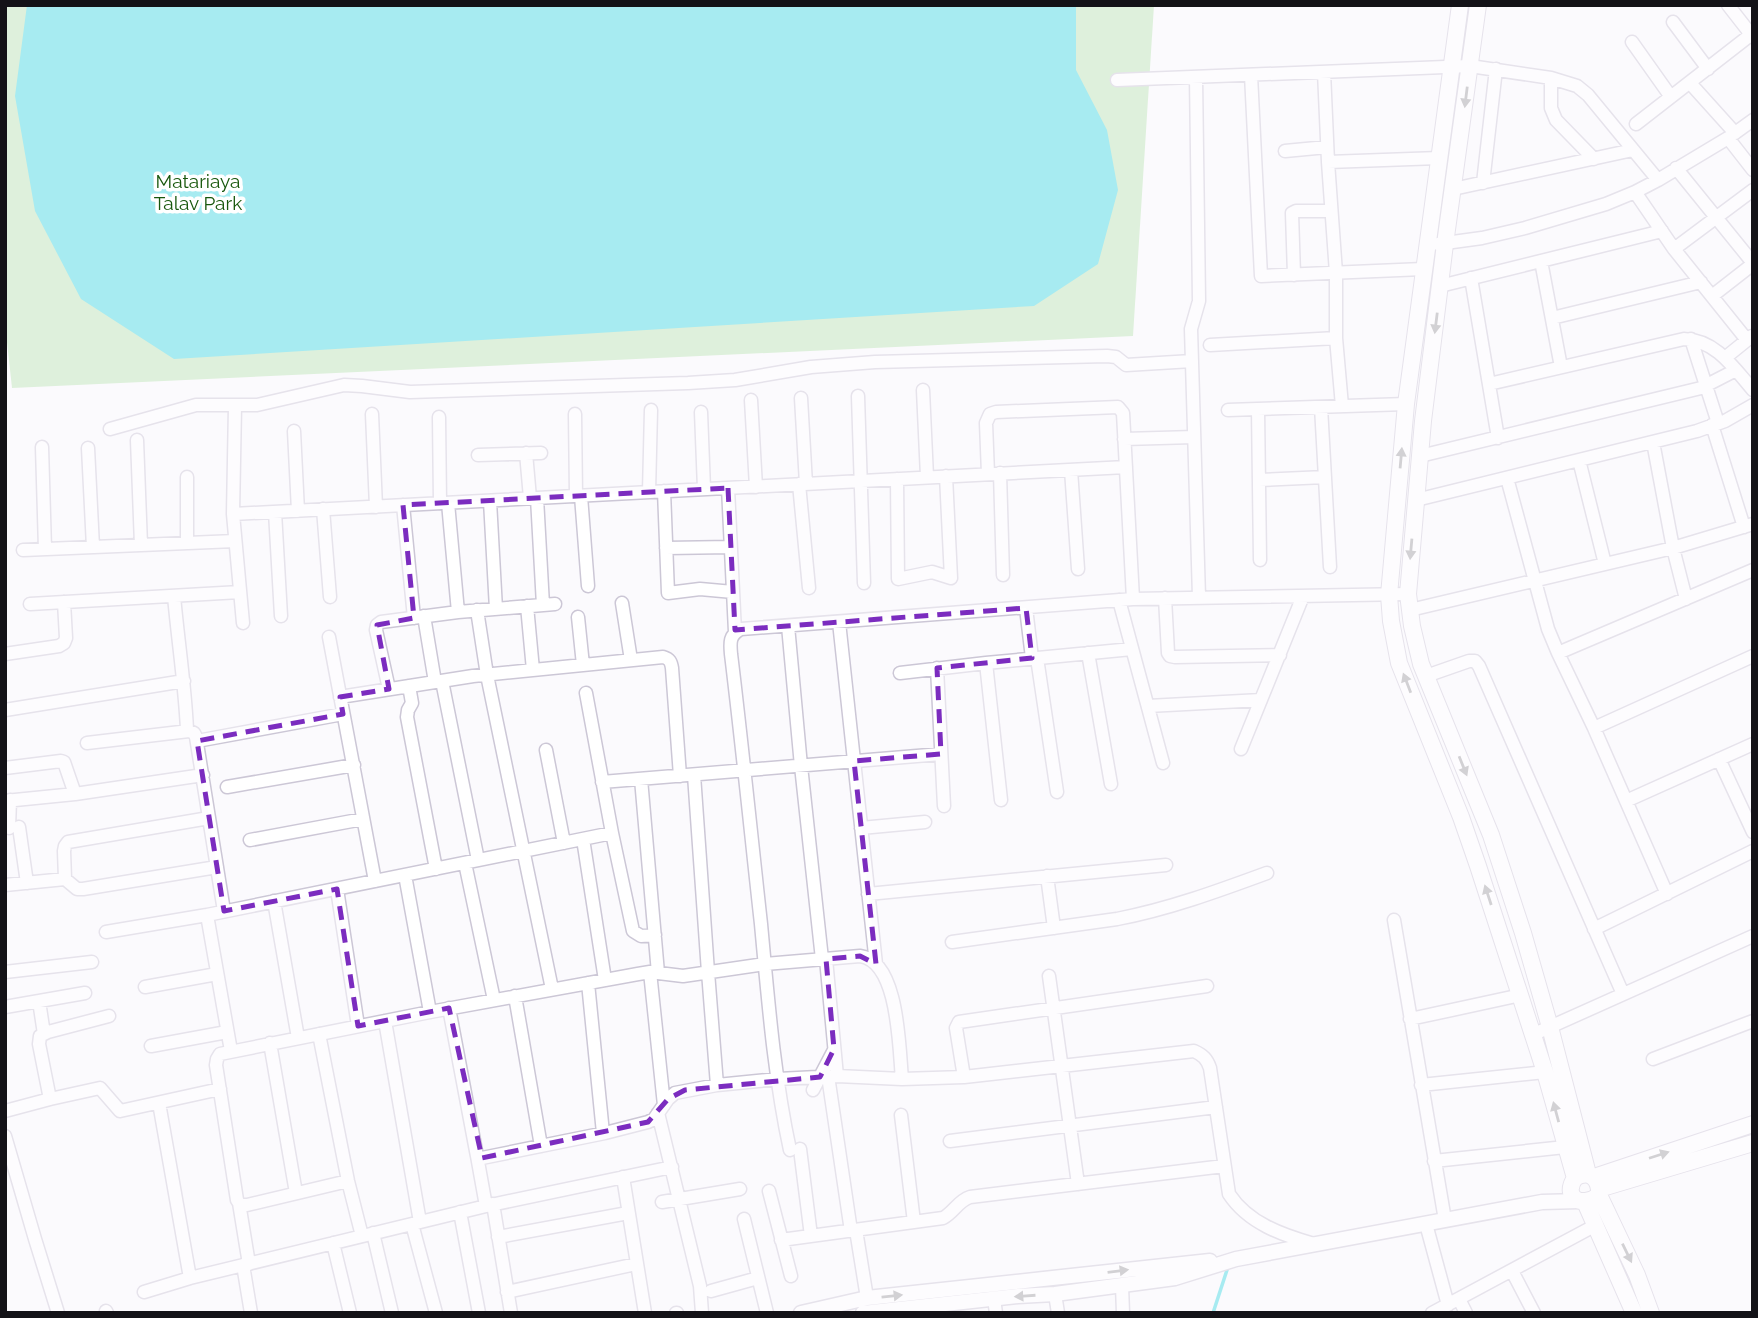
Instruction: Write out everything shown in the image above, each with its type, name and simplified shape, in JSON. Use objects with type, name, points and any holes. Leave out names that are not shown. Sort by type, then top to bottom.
[{"type":"main road","points":[[1460,5],[1406,404],[1389,594],[1391,621],[1399,663],[1461,817],[1521,995],[1565,1147],[1637,1275],[1651,1313]]},
{"type":"main road","points":[[1478,5],[1445,244],[1420,456],[1409,602],[1417,649],[1426,676],[1490,835],[1523,933],[1550,1027],[1596,1225],[1634,1313]]},
{"type":"main road","points":[[1586,1187],[1753,1124]]},
{"type":"main road","points":[[1586,1187],[1753,1143]]},
{"type":"street","points":[[1636,124],[1752,35],[1728,5]]},
{"type":"street","points":[[1673,22],[1708,69]]},
{"type":"street","points":[[1632,42],[1671,97]]},
{"type":"street","points":[[1117,80],[1452,66],[1496,69],[1551,78],[1577,86],[1588,95],[1658,180]]},
{"type":"street","points":[[1483,183],[1496,69]]},
{"type":"street","points":[[1324,72],[1336,273],[1336,338],[1342,406]]},
{"type":"street","points":[[1251,75],[1260,274],[1263,277],[1423,269]]},
{"type":"street","points":[[1196,77],[1199,302],[1191,329],[1199,597]]},
{"type":"street","points":[[1551,78],[1552,114],[1594,159]]},
{"type":"street","points":[[1690,83],[1732,135],[1753,170]]},
{"type":"street","points":[[1427,245],[1482,238],[1606,204],[1658,180],[1753,120]]},
{"type":"street","points":[[1285,151],[1327,147]]},
{"type":"street","points":[[1454,189],[1633,150]]},
{"type":"street","points":[[1328,162],[1439,158]]},
{"type":"street","points":[[1676,168],[1753,263],[1712,296]]},
{"type":"street","points":[[1674,248],[1753,190]]},
{"type":"street","points":[[1635,192],[1674,248],[1750,338],[1726,357]]},
{"type":"street","points":[[1294,275],[1292,214],[1296,211],[1331,211]]},
{"type":"street","points":[[1440,286],[1662,231]]},
{"type":"street","points":[[1541,261],[1561,368]]},
{"type":"street","points":[[1471,278],[1498,438]]},
{"type":"street","points":[[1552,318],[1701,282]]},
{"type":"street","points":[[1210,345],[1336,338]]},
{"type":"street","points":[[1489,384],[1690,339],[1726,357],[1753,390]]},
{"type":"street","points":[[811,1236],[778,1079],[731,654],[731,637],[735,632],[740,629],[1133,598],[1389,594],[1409,602],[1534,582],[1673,548],[1748,525],[1690,339]]},
{"type":"street","points":[[110,429],[196,405],[257,405],[344,386],[424,392],[735,380],[811,367],[875,362],[1107,356],[1116,357],[1126,365],[1192,361]]},
{"type":"street","points":[[1420,456],[1705,386],[1737,370]]},
{"type":"street","points":[[923,390],[927,477]]},
{"type":"street","points":[[858,396],[864,583]]},
{"type":"street","points":[[801,398],[809,588]]},
{"type":"street","points":[[751,400],[755,486]]},
{"type":"street","points":[[1228,410],[1406,404]]},
{"type":"street","points":[[1416,500],[1697,431],[1753,405]]},
{"type":"street","points":[[234,406],[233,514],[243,623]]},
{"type":"street","points":[[1003,575],[994,474],[986,423],[990,414],[1118,407],[1123,413],[1133,598]]},
{"type":"street","points":[[1321,407],[1330,567]]},
{"type":"street","points":[[1258,409],[1260,560]]},
{"type":"street","points":[[649,492],[650,410]]},
{"type":"street","points":[[701,412],[704,489]]},
{"type":"street","points":[[372,414],[376,507]]},
{"type":"street","points":[[575,414],[579,496],[589,586]]},
{"type":"street","points":[[439,417],[444,503],[458,612]]},
{"type":"street","points":[[294,431],[298,511]]},
{"type":"street","points":[[1124,439],[1194,437]]},
{"type":"street","points":[[137,440],[141,545]]},
{"type":"street","points":[[1653,442],[1673,548],[1686,599]]},
{"type":"street","points":[[42,447],[45,549]]},
{"type":"street","points":[[88,448],[93,547]]},
{"type":"street","points":[[389,689],[376,630],[381,622],[549,604],[526,453]]},
{"type":"street","points":[[478,455],[541,453]]},
{"type":"street","points":[[1579,460],[1605,564]]},
{"type":"street","points":[[233,514],[1126,467]]},
{"type":"street","points":[[1072,470],[1078,569]]},
{"type":"street","points":[[187,477],[187,543]]},
{"type":"street","points":[[897,479],[898,579],[932,572],[951,578],[946,477]]},
{"type":"street","points":[[1259,480],[1325,477]]},
{"type":"street","points":[[1507,478],[1548,629],[1667,894]]},
{"type":"street","points":[[727,488],[735,632]]},
{"type":"street","points":[[664,491],[668,593],[700,589],[733,592]]},
{"type":"street","points":[[490,501],[496,609]]},
{"type":"street","points":[[403,505],[419,617],[438,681],[472,861],[494,1000]]},
{"type":"street","points":[[323,509],[330,597]]},
{"type":"street","points":[[275,512],[281,616]]},
{"type":"street","points":[[23,550],[235,541]]},
{"type":"street","points":[[666,548],[731,547]]},
{"type":"street","points":[[1558,653],[1753,570]]},
{"type":"street","points":[[30,604],[240,592]]},
{"type":"street","points":[[174,596],[187,730],[193,736],[203,775],[224,911]]},
{"type":"street","points":[[1241,749],[1303,596]]},
{"type":"street","points":[[1165,598],[1170,656],[1280,655]]},
{"type":"street","points":[[1119,600],[1163,763]]},
{"type":"street","points":[[5,654],[64,643],[64,602]]},
{"type":"street","points":[[622,603],[631,660]]},
{"type":"street","points":[[527,606],[533,670]]},
{"type":"street","points":[[1026,608],[1057,792]]},
{"type":"street","points":[[477,610],[487,675],[552,989]]},
{"type":"street","points":[[578,617],[583,664]]},
{"type":"street","points":[[839,622],[876,964]]},
{"type":"street","points":[[789,626],[801,766],[834,1049],[828,1076],[865,1306]]},
{"type":"street","points":[[329,637],[375,881]]},
{"type":"street","points":[[900,673],[1132,649]]},
{"type":"street","points":[[1088,653],[1111,784]]},
{"type":"street","points":[[1594,728],[1753,656]]},
{"type":"street","points":[[340,697],[487,675],[668,658],[671,662],[680,776]]},
{"type":"street","points":[[1426,676],[1469,661],[1475,661],[1479,666],[1623,994]]},
{"type":"street","points":[[986,663],[1002,800]]},
{"type":"street","points":[[937,668],[944,806]]},
{"type":"street","points":[[5,710],[184,681]]},
{"type":"street","points":[[409,686],[412,703],[407,718],[436,869]]},
{"type":"street","points":[[586,693],[633,931],[641,936],[655,935]]},
{"type":"street","points":[[1148,706],[1261,700]]},
{"type":"street","points":[[87,743],[193,736],[343,715]]},
{"type":"street","points":[[1626,801],[1753,744]]},
{"type":"street","points":[[546,750],[564,843]]},
{"type":"street","points":[[602,782],[941,754]]},
{"type":"street","points":[[1719,759],[1753,832]]},
{"type":"street","points":[[5,768],[64,762],[75,793]]},
{"type":"street","points":[[227,787],[354,765]]},
{"type":"street","points":[[27,883],[7,800],[203,775]]},
{"type":"street","points":[[694,775],[717,1085]]},
{"type":"street","points":[[641,779],[655,935],[654,972],[661,1109],[700,1286],[702,1313]]},
{"type":"street","points":[[65,879],[64,851],[68,842],[209,818]]},
{"type":"street","points":[[250,840],[363,819]]},
{"type":"street","points":[[861,828],[925,822]]},
{"type":"street","points":[[106,932],[207,915],[612,833]]},
{"type":"street","points":[[583,839],[605,980]]},
{"type":"street","points":[[1594,929],[1753,851]]},
{"type":"street","points":[[869,894],[1166,865]]},
{"type":"street","points":[[5,885],[65,879],[77,889],[83,889],[217,867]]},
{"type":"street","points":[[952,942],[1143,914],[1267,873]]},
{"type":"street","points":[[405,875],[430,1012]]},
{"type":"street","points":[[1047,876],[1054,928]]},
{"type":"street","points":[[337,889],[358,1026]]},
{"type":"street","points":[[274,901],[298,1038]]},
{"type":"street","points":[[207,915],[231,1051]]},
{"type":"street","points":[[1394,920],[1445,1220]]},
{"type":"street","points":[[1532,1035],[1753,936]]},
{"type":"street","points":[[251,1313],[239,1203],[220,1089],[217,1059],[220,1054],[449,1008],[654,972],[683,976],[765,964],[860,956],[872,959],[882,971],[891,990],[902,1079]]},
{"type":"street","points":[[5,972],[92,962]]},
{"type":"street","points":[[145,987],[217,974]]},
{"type":"street","points":[[1049,976],[1078,1184]]},
{"type":"street","points":[[588,983],[603,1133]]},
{"type":"street","points":[[964,1077],[956,1028],[959,1022],[1207,986]]},
{"type":"street","points":[[5,1007],[86,993]]},
{"type":"street","points":[[1410,1019],[1521,995]]},
{"type":"street","points":[[514,996],[541,1146]]},
{"type":"street","points":[[39,1001],[44,1034]]},
{"type":"street","points":[[449,1008],[477,1156],[498,1237],[511,1313]]},
{"type":"street","points":[[50,1099],[39,1044],[40,1035],[109,1016]]},
{"type":"street","points":[[385,1021],[416,1223],[436,1313]]},
{"type":"street","points":[[1653,1059],[1752,1023]]},
{"type":"street","points":[[151,1046],[227,1032]]},
{"type":"street","points":[[319,1034],[348,1181],[392,1313]]},
{"type":"street","points":[[270,1043],[296,1194]]},
{"type":"street","points":[[477,1156],[482,1158],[648,1122],[654,1119],[675,1093],[717,1085],[828,1076],[902,1079],[964,1077],[1194,1051],[1202,1054],[1208,1061],[1229,1194],[1237,1207],[1254,1220],[1291,1238],[1314,1244]]},
{"type":"street","points":[[1421,1086],[1545,1072]]},
{"type":"street","points":[[813,1090],[828,1076]]},
{"type":"street","points":[[5,1111],[100,1088],[121,1111],[220,1089]]},
{"type":"street","points":[[159,1103],[190,1279]]},
{"type":"street","points":[[950,1141],[1216,1107]]},
{"type":"street","points":[[901,1115],[914,1222]]},
{"type":"street","points":[[5,1136],[58,1313]]},
{"type":"street","points":[[1434,1161],[1565,1147]]},
{"type":"street","points":[[781,1240],[943,1218],[970,1197],[1224,1166]]},
{"type":"street","points":[[144,1292],[460,1212],[672,1167]]},
{"type":"street","points":[[623,1177],[645,1313]]},
{"type":"street","points":[[239,1203],[247,1205],[348,1181]]},
{"type":"street","points":[[801,1313],[1174,1264],[1236,1259],[1542,1202],[1586,1187]]},
{"type":"street","points":[[662,1202],[740,1189]]},
{"type":"street","points":[[769,1191],[790,1276]]},
{"type":"street","points":[[460,1212],[479,1313]]},
{"type":"street","points":[[498,1237],[628,1213]]},
{"type":"street","points":[[744,1219],[767,1313]]},
{"type":"street","points":[[1426,1224],[1453,1302],[1466,1313]]},
{"type":"street","points":[[1432,1313],[1596,1225]]},
{"type":"street","points":[[333,1243],[350,1313]]},
{"type":"street","points":[[865,1306],[995,1306],[1055,1294],[1175,1279],[1236,1259]]},
{"type":"street","points":[[507,1292],[636,1264]]},
{"type":"street","points":[[1512,1270],[1534,1313]]},
{"type":"street","points":[[711,1291],[758,1278]]},
{"type":"street","points":[[1122,1286],[1123,1313]]},
{"type":"street","points":[[1055,1294],[1058,1313]]},
{"type":"highlighted area","points":[[728,488],[735,630],[1026,608],[1032,658],[937,668],[941,754],[854,761],[876,964],[860,956],[826,959],[834,1049],[820,1077],[685,1090],[668,1099],[648,1122],[482,1158],[449,1008],[358,1026],[337,889],[224,911],[197,741],[343,714],[340,697],[389,689],[377,625],[414,618],[403,505]]},
{"type":"green space","name":"Matariaya Talav Park","points":[[5,5],[1154,5],[1133,336],[12,388],[5,324]]},
{"type":"water","name":"Matariaya Talav Park","points":[[27,5],[1076,5],[1076,70],[1107,130],[1118,190],[1098,264],[1034,306],[174,359],[81,299],[35,211],[15,96]]},
{"type":"waterway","points":[[1213,1313],[1227,1270]]}]
